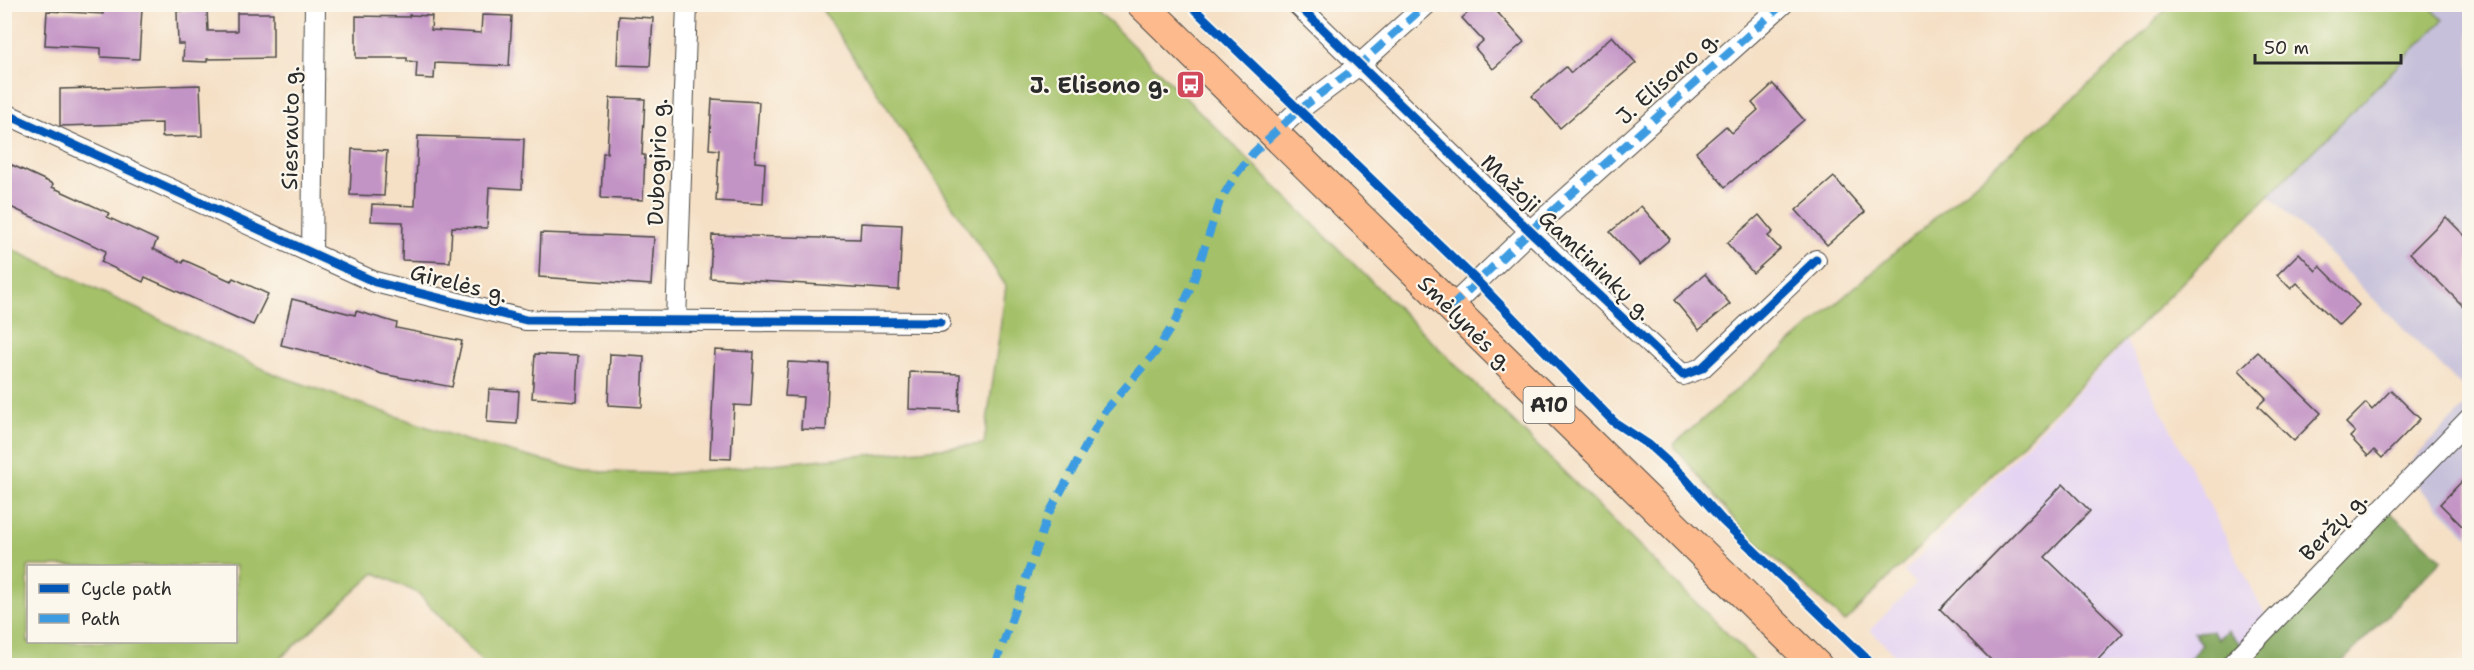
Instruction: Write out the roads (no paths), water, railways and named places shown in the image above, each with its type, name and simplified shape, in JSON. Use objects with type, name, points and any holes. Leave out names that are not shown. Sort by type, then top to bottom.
[{"type":"highway","name":"Smėlynės g.","points":[[1142,4],[1817,666]]},
{"type":"street","name":"Siesrauto g.","points":[[312,253],[315,4]]},
{"type":"street","name":"Dubogirio g.","points":[[676,321],[687,4]]},
{"type":"street","name":"Mažoji Gamtininkų g.","points":[[1297,4],[1530,231],[1683,375],[1702,368],[1816,260]]},
{"type":"street","points":[[1274,133],[1299,110],[1359,65],[1427,4]]},
{"type":"street","name":"J. Elisono g.","points":[[1450,308],[1530,231],[1784,4]]},
{"type":"street","name":"Girelės g.","points":[[4,113],[375,282],[526,320],[940,322]]},
{"type":"street","name":"Beržų g.","points":[[2230,666],[2469,418]]},
{"type":"place","name":"J. Elisono g.","points":[[1190,85]]}]
